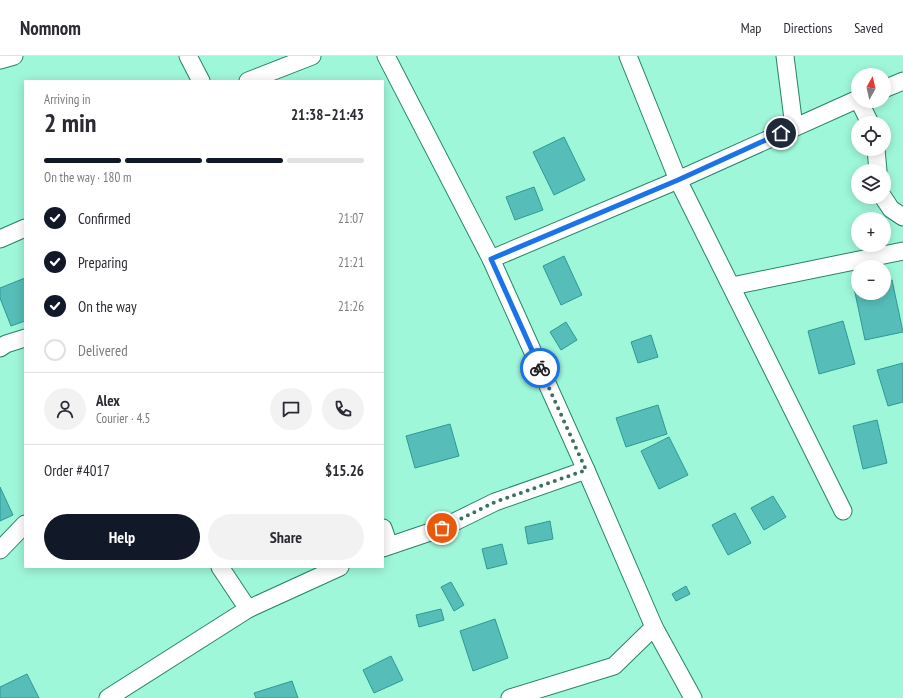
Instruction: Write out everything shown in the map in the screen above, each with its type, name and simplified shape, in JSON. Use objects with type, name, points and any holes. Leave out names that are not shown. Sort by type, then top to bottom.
[{"type":"street","points":[[0,60],[14,56]]},
{"type":"street","points":[[188,56],[200,80]]},
{"type":"street","points":[[251,80],[312,56]]},
{"type":"street","points":[[386,56],[491,259],[586,470],[654,627],[693,698]]},
{"type":"street","points":[[628,56],[678,180],[843,512]]},
{"type":"street","points":[[786,56],[794,127]]},
{"type":"street","points":[[891,86],[903,81]]},
{"type":"street","points":[[491,259],[678,180],[794,127],[851,103]]},
{"type":"street","points":[[888,204],[891,209],[903,217]]},
{"type":"street","points":[[0,239],[24,228]]},
{"type":"street","points":[[732,286],[903,251]]},
{"type":"street","points":[[0,348],[6,344],[24,338]]},
{"type":"street","points":[[384,534],[386,546],[442,528],[495,502],[586,470]]},
{"type":"street","points":[[0,550],[24,525]]},
{"type":"street","points":[[221,568],[248,609]]},
{"type":"street","points":[[108,698],[248,609],[338,568]]},
{"type":"street","points":[[510,698],[614,666],[654,627]]},
{"type":"building","points":[[564,137],[585,180],[554,195],[533,152]]},
{"type":"building","points":[[534,187],[543,210],[515,220],[506,197]]},
{"type":"building","points":[[564,256],[582,295],[561,305],[543,266]]},
{"type":"building","points":[[24,278],[24,321],[11,326],[0,298],[0,288]]},
{"type":"building","points":[[891,280],[903,332],[865,340],[857,300],[891,300]]},
{"type":"building","points":[[843,321],[855,364],[819,374],[808,331]]},
{"type":"building","points":[[566,322],[577,340],[561,350],[550,332]]},
{"type":"building","points":[[651,335],[658,357],[638,363],[631,342]]},
{"type":"building","points":[[903,363],[903,402],[888,406],[877,370]]},
{"type":"building","points":[[658,405],[667,434],[626,447],[616,418]]},
{"type":"building","points":[[877,420],[887,463],[863,469],[853,426]]},
{"type":"building","points":[[450,424],[459,456],[415,468],[406,436]]},
{"type":"building","points":[[669,437],[688,475],[659,489],[641,451]]},
{"type":"building","points":[[0,487],[13,515],[0,521]]},
{"type":"building","points":[[773,496],[786,517],[764,530],[751,508]]},
{"type":"building","points":[[735,513],[751,543],[728,555],[712,525]]},
{"type":"building","points":[[550,521],[553,539],[528,544],[525,527]]},
{"type":"building","points":[[502,544],[507,564],[487,569],[482,549]]},
{"type":"building","points":[[451,582],[464,605],[454,611],[441,587]]},
{"type":"building","points":[[686,586],[690,594],[676,601],[672,594]]},
{"type":"building","points":[[441,609],[444,620],[419,627],[416,615]]},
{"type":"building","points":[[495,619],[508,658],[473,671],[460,631]]},
{"type":"building","points":[[391,656],[403,680],[374,693],[363,670]]},
{"type":"building","points":[[27,674],[39,698],[0,698],[0,687]]},
{"type":"building","points":[[292,681],[298,698],[256,698],[254,693]]},
{"type":"way so far","points":[[442,528],[495,502],[586,470],[540,368]]},
{"type":"route","points":[[540,368],[491,259],[678,180],[781,133]]}]
